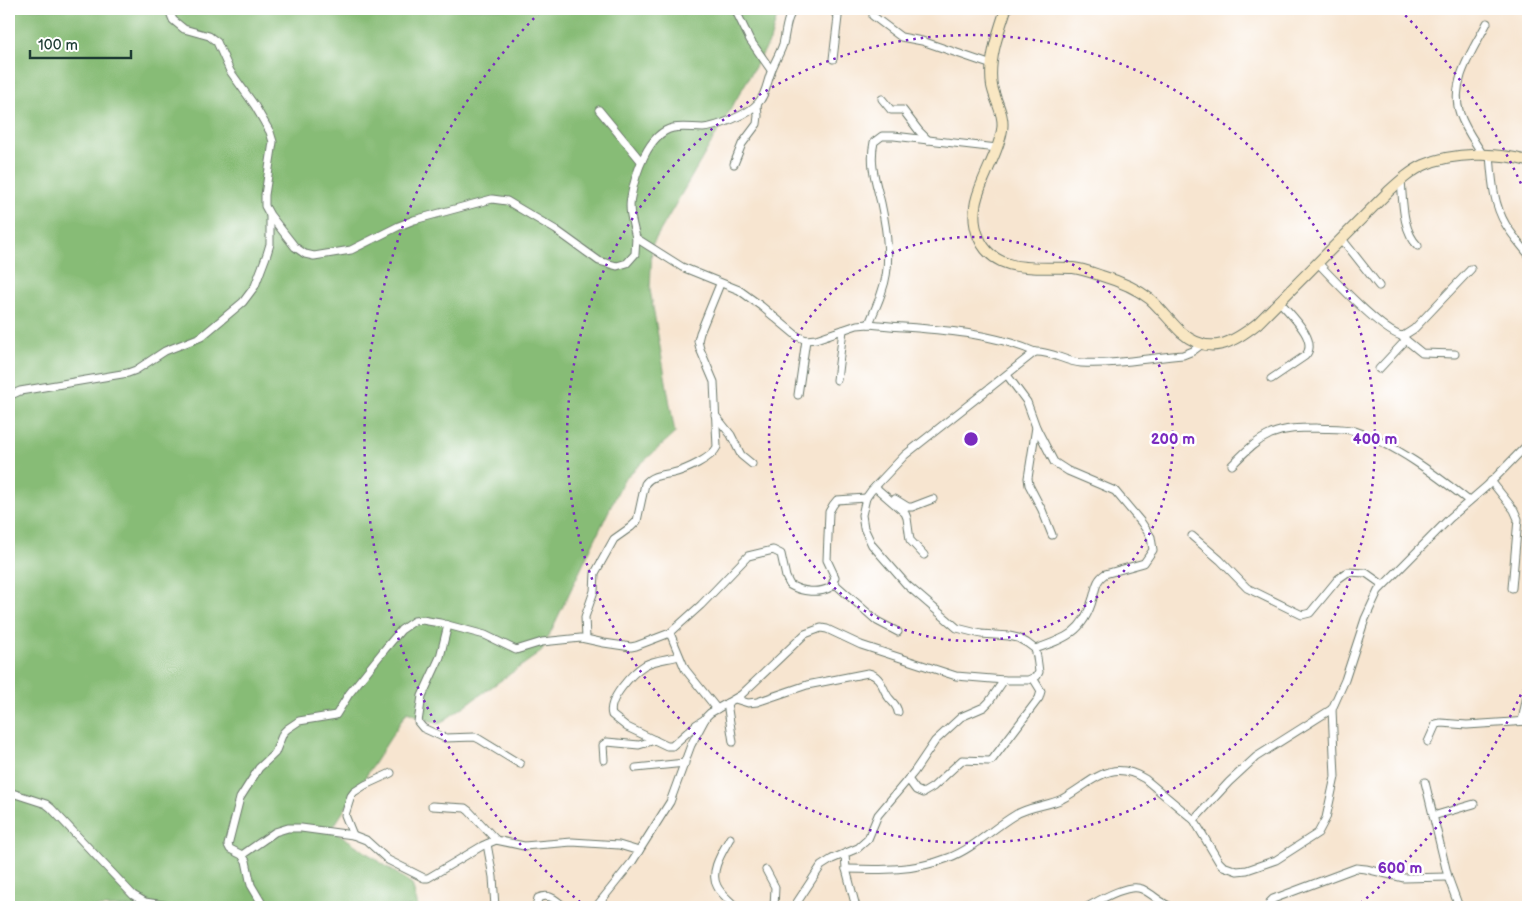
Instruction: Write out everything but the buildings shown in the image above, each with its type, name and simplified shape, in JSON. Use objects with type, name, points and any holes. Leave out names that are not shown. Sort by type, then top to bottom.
[{"type":"main road","points":[[1006,9],[992,65],[992,87],[1002,116],[1003,128],[981,182],[974,209],[978,237],[988,251],[1002,262],[1016,266],[1076,269],[1124,284],[1148,298],[1181,332],[1201,345],[1211,346],[1234,340],[1258,323],[1401,180],[1422,165],[1435,160],[1486,155],[1504,156],[1528,161]]},
{"type":"street","points":[[171,9],[173,20],[184,29],[209,36],[217,42],[230,71],[255,106],[270,132],[273,142],[265,206],[295,247],[305,254],[314,256],[351,250],[399,226],[492,198],[507,201],[556,230],[598,261],[617,266],[627,263],[635,254],[636,238],[631,215],[631,197],[642,161],[649,147],[671,128],[712,127],[757,105],[766,90],[771,70],[782,46],[789,16],[795,9]]},
{"type":"street","points":[[735,9],[750,40],[771,70]]},
{"type":"street","points":[[832,9],[838,17],[833,59]]},
{"type":"street","points":[[873,16],[901,38],[922,41],[992,65]]},
{"type":"street","points":[[1487,23],[1465,66],[1457,91],[1457,104],[1460,116],[1486,155],[1499,211],[1506,225],[1528,254]]},
{"type":"street","points":[[882,99],[891,110],[903,110],[928,140]]},
{"type":"street","points":[[734,164],[742,144],[757,124],[757,105]]},
{"type":"street","points":[[599,110],[642,161]]},
{"type":"street","points":[[869,324],[883,290],[887,260],[887,244],[881,204],[871,166],[874,142],[882,136],[996,148]]},
{"type":"street","points":[[1401,180],[1408,232],[1418,246]]},
{"type":"street","points":[[9,396],[20,391],[128,373],[136,370],[165,351],[201,337],[243,302],[255,286],[270,244],[270,215]]},
{"type":"street","points":[[636,238],[682,267],[720,284],[739,290],[786,328],[806,340],[869,324],[970,334],[1023,346],[1035,352],[1046,353],[1075,362],[1109,362],[1183,355],[1201,345]]},
{"type":"street","points":[[1342,239],[1379,286]]},
{"type":"street","points":[[1318,263],[1353,300],[1392,332],[1404,338],[1422,353],[1455,354]]},
{"type":"street","points":[[1379,369],[1404,338],[1470,269]]},
{"type":"street","points":[[586,638],[585,617],[594,591],[595,573],[614,538],[631,528],[637,521],[645,484],[651,477],[679,471],[712,455],[717,447],[714,382],[698,341],[720,284]]},
{"type":"street","points":[[1271,379],[1305,356],[1309,352],[1310,345],[1306,332],[1280,302]]},
{"type":"street","points":[[836,380],[843,330]]},
{"type":"street","points":[[798,395],[806,340]]},
{"type":"street","points":[[596,907],[632,862],[670,802],[691,745],[710,713],[735,699],[805,634],[821,628],[833,631],[861,645],[945,673],[965,677],[1028,680],[1034,678],[1039,672],[1038,657],[1034,650],[1018,638],[981,634],[957,628],[907,585],[872,545],[864,528],[862,515],[866,498],[905,455],[1035,352]]},
{"type":"street","points":[[1008,375],[1027,402],[1036,427],[1054,462],[1068,471],[1115,491],[1141,522],[1151,537],[1153,545],[1151,555],[1144,562],[1105,574],[1100,578],[1089,611],[1078,629],[1059,641],[1034,650]]},
{"type":"street","points":[[715,415],[731,435],[741,455],[752,464]]},
{"type":"street","points":[[1036,427],[1028,478],[1029,485],[1052,535]]},
{"type":"street","points":[[1232,465],[1256,442],[1270,434],[1286,429],[1353,431],[1394,450],[1436,476],[1469,501]]},
{"type":"street","points":[[846,869],[891,870],[919,866],[946,859],[970,847],[1015,815],[1062,799],[1095,777],[1113,770],[1138,775],[1144,779],[1194,820],[1223,866],[1237,871],[1247,870],[1271,862],[1315,836],[1326,818],[1334,777],[1332,709],[1355,652],[1374,597],[1383,585],[1528,444]]},
{"type":"street","points":[[1491,481],[1514,510],[1518,519],[1512,588]]},
{"type":"street","points":[[875,487],[905,513],[910,540],[924,555]]},
{"type":"street","points":[[264,907],[251,885],[246,861],[242,855],[228,845],[237,805],[259,768],[275,753],[283,733],[300,721],[336,715],[349,694],[408,624],[422,620],[448,625],[485,635],[516,650],[542,642],[586,638],[631,647],[670,633],[701,605],[748,556],[773,550],[778,551],[781,554],[788,582],[794,587],[817,592],[828,589],[834,584],[835,578],[827,560],[829,512],[832,505],[838,500],[866,498]]},
{"type":"street","points":[[888,498],[908,507],[933,499]]},
{"type":"street","points":[[1192,536],[1220,560],[1247,588],[1302,615],[1310,613],[1338,579],[1348,572],[1366,573],[1383,585]]},
{"type":"street","points":[[834,584],[877,621],[898,632]]},
{"type":"street","points":[[448,625],[440,657],[422,696],[418,722],[423,728],[446,738],[475,737],[520,764]]},
{"type":"street","points":[[670,633],[685,669],[716,709]]},
{"type":"street","points":[[679,656],[643,667],[619,690],[611,709],[612,716],[627,727],[667,746],[672,746],[697,724],[705,720]]},
{"type":"street","points":[[735,699],[748,703],[757,702],[800,687],[868,673],[877,676],[898,712]]},
{"type":"street","points":[[908,779],[916,790],[923,793],[933,787],[962,760],[992,760],[1039,698],[1041,691],[1034,678]]},
{"type":"street","points":[[794,907],[821,866],[858,848],[868,839],[878,815],[942,734],[961,718],[984,707],[1004,680]]},
{"type":"street","points":[[1428,742],[1436,724],[1441,722],[1467,726],[1525,721],[1528,690]]},
{"type":"street","points":[[727,704],[733,742]]},
{"type":"street","points":[[1194,820],[1229,782],[1256,757],[1332,709]]},
{"type":"street","points":[[604,760],[602,748],[604,743],[639,745],[655,740]]},
{"type":"street","points":[[636,768],[685,763]]},
{"type":"street","points":[[353,835],[345,815],[354,792],[391,773]]},
{"type":"street","points":[[1425,782],[1448,877],[1459,907]]},
{"type":"street","points":[[9,792],[46,804],[51,808],[133,895],[139,899],[176,907]]},
{"type":"street","points":[[1432,816],[1474,804]]},
{"type":"street","points":[[432,806],[465,808],[469,810],[496,840],[524,846],[572,842],[619,845],[639,851]]},
{"type":"street","points":[[242,855],[270,834],[288,828],[301,828],[353,835],[370,842],[393,863],[424,878],[428,878],[496,840]]},
{"type":"street","points":[[730,838],[716,865],[715,879],[718,888],[734,907]]},
{"type":"street","points":[[487,844],[493,877],[495,907]]},
{"type":"street","points":[[845,854],[846,869],[856,907]]},
{"type":"street","points":[[1269,907],[1273,899],[1356,868],[1404,878],[1448,877]]},
{"type":"street","points":[[766,870],[775,887],[774,907]]},
{"type":"street","points":[[1088,907],[1108,896],[1134,887],[1141,888],[1172,907]]},
{"type":"street","points":[[536,907],[538,898],[546,895],[565,907]]},
{"type":"green space","points":[[9,9],[779,9],[770,41],[652,245],[650,290],[675,433],[624,479],[541,652],[439,724],[407,712],[332,829],[412,884],[418,907],[9,907]]}]
